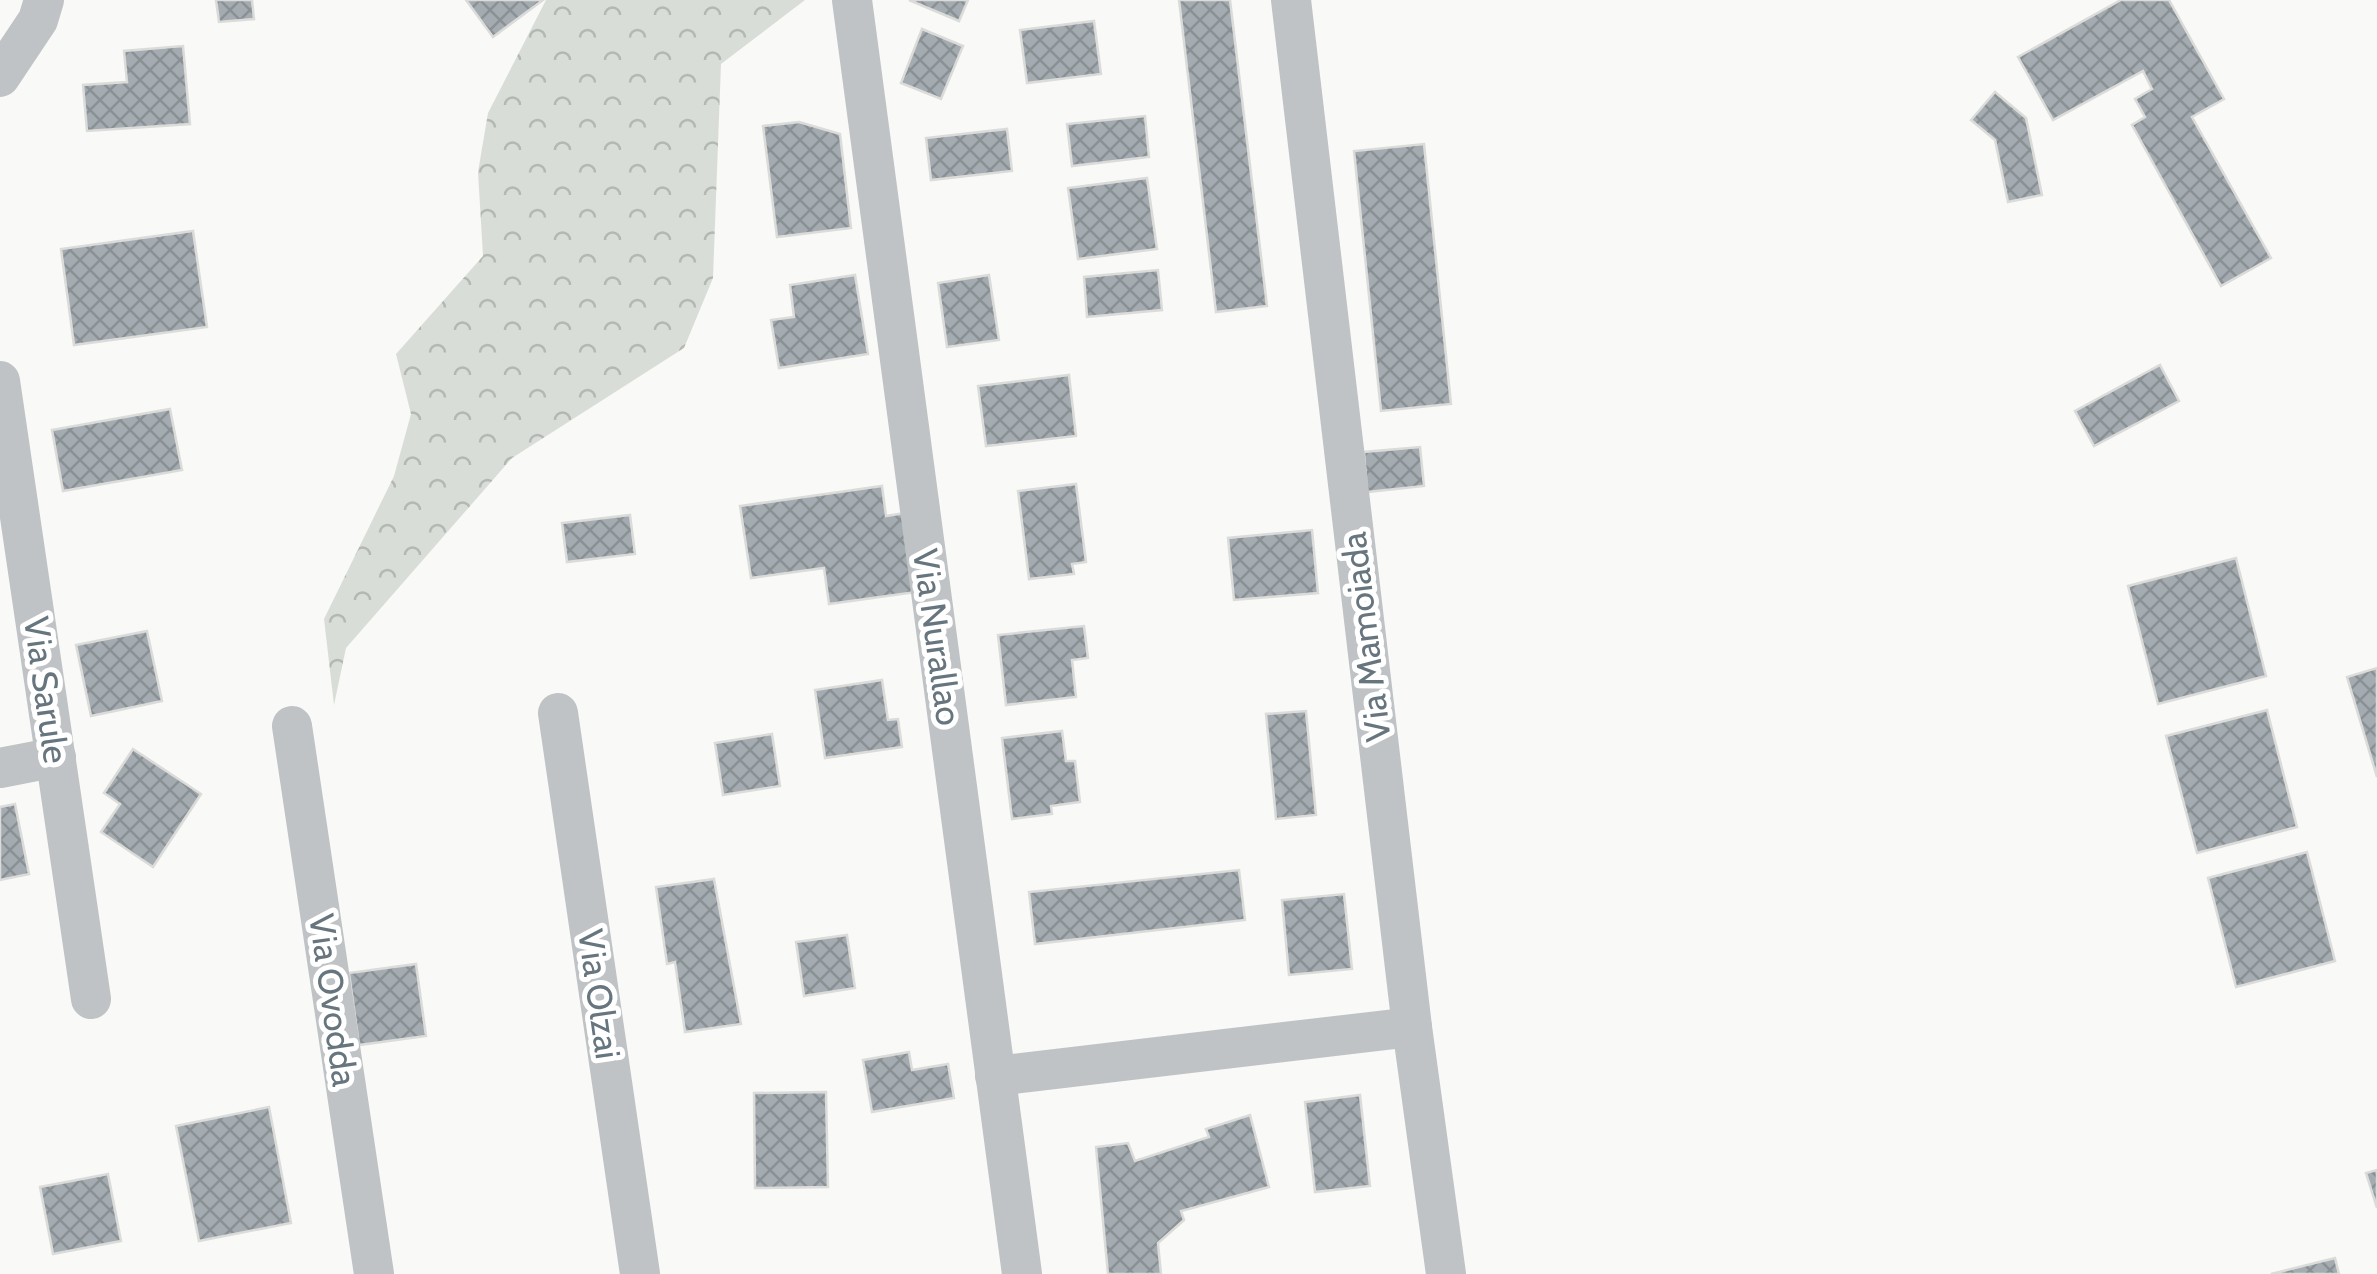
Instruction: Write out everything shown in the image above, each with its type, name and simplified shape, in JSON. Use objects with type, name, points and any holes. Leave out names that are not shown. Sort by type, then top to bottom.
[{"type":"street","points":[[0,77],[38,20],[44,0]]},
{"type":"street","name":"Via Nurallao","points":[[852,0],[1022,1274]]},
{"type":"street","name":"Via Mamoiada","points":[[1291,0],[1412,1027],[1446,1274]]},
{"type":"street","name":"Via Sarule","points":[[0,381],[91,1000]]},
{"type":"street","name":"Via Olzai","points":[[558,713],[640,1274]]},
{"type":"street","name":"Via Ovodda","points":[[292,726],[374,1274]]},
{"type":"street","points":[[0,768],[56,757]]},
{"type":"street","points":[[995,1076],[1412,1027]]},
{"type":"green space","points":[[546,0],[805,0],[721,64],[713,278],[684,348],[512,458],[346,648],[334,705],[324,619],[394,476],[411,414],[396,354],[483,256],[478,172],[488,113]]},
{"type":"building","points":[[216,0],[252,0],[254,19],[219,22]]},
{"type":"building","points":[[466,0],[543,0],[493,37]]},
{"type":"building","points":[[909,0],[968,0],[959,21]]},
{"type":"building","points":[[1179,0],[1230,0],[1267,306],[1216,312]]},
{"type":"building","points":[[2121,0],[2169,0],[2224,99],[2192,117],[2271,258],[2221,286],[2132,125],[2145,117],[2135,99],[2152,89],[2143,71],[2053,120],[2018,57]]},
{"type":"building","points":[[1094,21],[1101,74],[1027,83],[1020,30]]},
{"type":"building","points":[[922,29],[963,46],[941,99],[901,83]]},
{"type":"building","points":[[183,46],[190,124],[87,131],[83,85],[127,82],[124,51]]},
{"type":"building","points":[[1995,92],[2026,118],[2042,195],[2008,202],[1995,140],[1971,120]]},
{"type":"building","points":[[1145,116],[1149,157],[1072,166],[1067,124]]},
{"type":"building","points":[[799,122],[840,134],[851,228],[777,237],[763,126]]},
{"type":"building","points":[[1007,129],[1012,171],[931,180],[926,138]]},
{"type":"building","points":[[1424,144],[1451,404],[1381,411],[1354,151]]},
{"type":"building","points":[[1147,178],[1157,249],[1078,259],[1068,188]]},
{"type":"building","points":[[193,231],[207,327],[74,345],[61,249]]},
{"type":"building","points":[[1158,270],[1162,310],[1087,317],[1084,277]]},
{"type":"building","points":[[855,275],[868,354],[779,368],[771,320],[794,317],[790,285]]},
{"type":"building","points":[[989,275],[999,340],[947,347],[938,283]]},
{"type":"building","points":[[2160,365],[2179,401],[2094,446],[2075,411]]},
{"type":"building","points":[[1069,375],[1076,436],[986,446],[978,386]]},
{"type":"building","points":[[170,409],[182,470],[63,491],[52,430]]},
{"type":"building","points":[[1420,447],[1424,486],[1367,492],[1364,452]]},
{"type":"building","points":[[1076,484],[1086,562],[1072,564],[1074,574],[1029,579],[1018,491]]},
{"type":"building","points":[[882,486],[886,516],[905,513],[916,592],[829,604],[824,568],[751,578],[740,506]]},
{"type":"building","points":[[630,515],[635,554],[567,562],[562,523]]},
{"type":"building","points":[[1312,530],[1318,593],[1234,600],[1228,538]]},
{"type":"building","points":[[2236,558],[2266,676],[2158,704],[2128,586]]},
{"type":"building","points":[[1084,626],[1088,658],[1072,660],[1076,697],[1006,705],[998,635]]},
{"type":"building","points":[[147,631],[162,701],[91,716],[76,645]]},
{"type":"building","points":[[2377,668],[2377,777],[2347,677]]},
{"type":"building","points":[[882,680],[888,720],[898,719],[902,747],[825,758],[815,690]]},
{"type":"building","points":[[2267,710],[2297,827],[2197,853],[2166,736]]},
{"type":"building","points":[[1306,711],[1316,815],[1276,819],[1266,714]]},
{"type":"building","points":[[1062,731],[1066,761],[1075,761],[1080,802],[1051,806],[1052,814],[1012,819],[1002,738]]},
{"type":"building","points":[[772,734],[780,786],[723,795],[715,743]]},
{"type":"building","points":[[133,749],[201,794],[153,867],[101,832],[120,804],[104,793]]},
{"type":"building","points":[[15,804],[29,874],[0,880],[0,807]]},
{"type":"building","points":[[2307,852],[2335,961],[2236,987],[2208,878]]},
{"type":"building","points":[[1239,870],[1245,920],[1035,944],[1029,892]]},
{"type":"building","points":[[714,879],[741,1024],[685,1032],[675,962],[667,964],[656,887]]},
{"type":"building","points":[[1344,894],[1352,969],[1289,975],[1282,900]]},
{"type":"building","points":[[847,935],[855,988],[804,996],[796,942]]},
{"type":"building","points":[[416,964],[426,1036],[359,1045],[349,973]]},
{"type":"building","points":[[909,1052],[912,1070],[948,1064],[954,1098],[872,1112],[863,1060]]},
{"type":"building","points":[[826,1092],[828,1187],[755,1188],[754,1093]]},
{"type":"building","points":[[1360,1095],[1370,1186],[1315,1192],[1305,1102]]},
{"type":"building","points":[[269,1107],[291,1223],[199,1241],[176,1126]]},
{"type":"building","points":[[1250,1115],[1269,1187],[1181,1211],[1184,1220],[1158,1243],[1161,1274],[1108,1274],[1096,1147],[1128,1143],[1135,1161],[1209,1137],[1206,1129]]},
{"type":"building","points":[[2377,1170],[2377,1208],[2366,1173]]},
{"type":"building","points":[[108,1174],[121,1241],[53,1254],[40,1187]]},
{"type":"building","points":[[2335,1258],[2339,1274],[2271,1274]]}]
